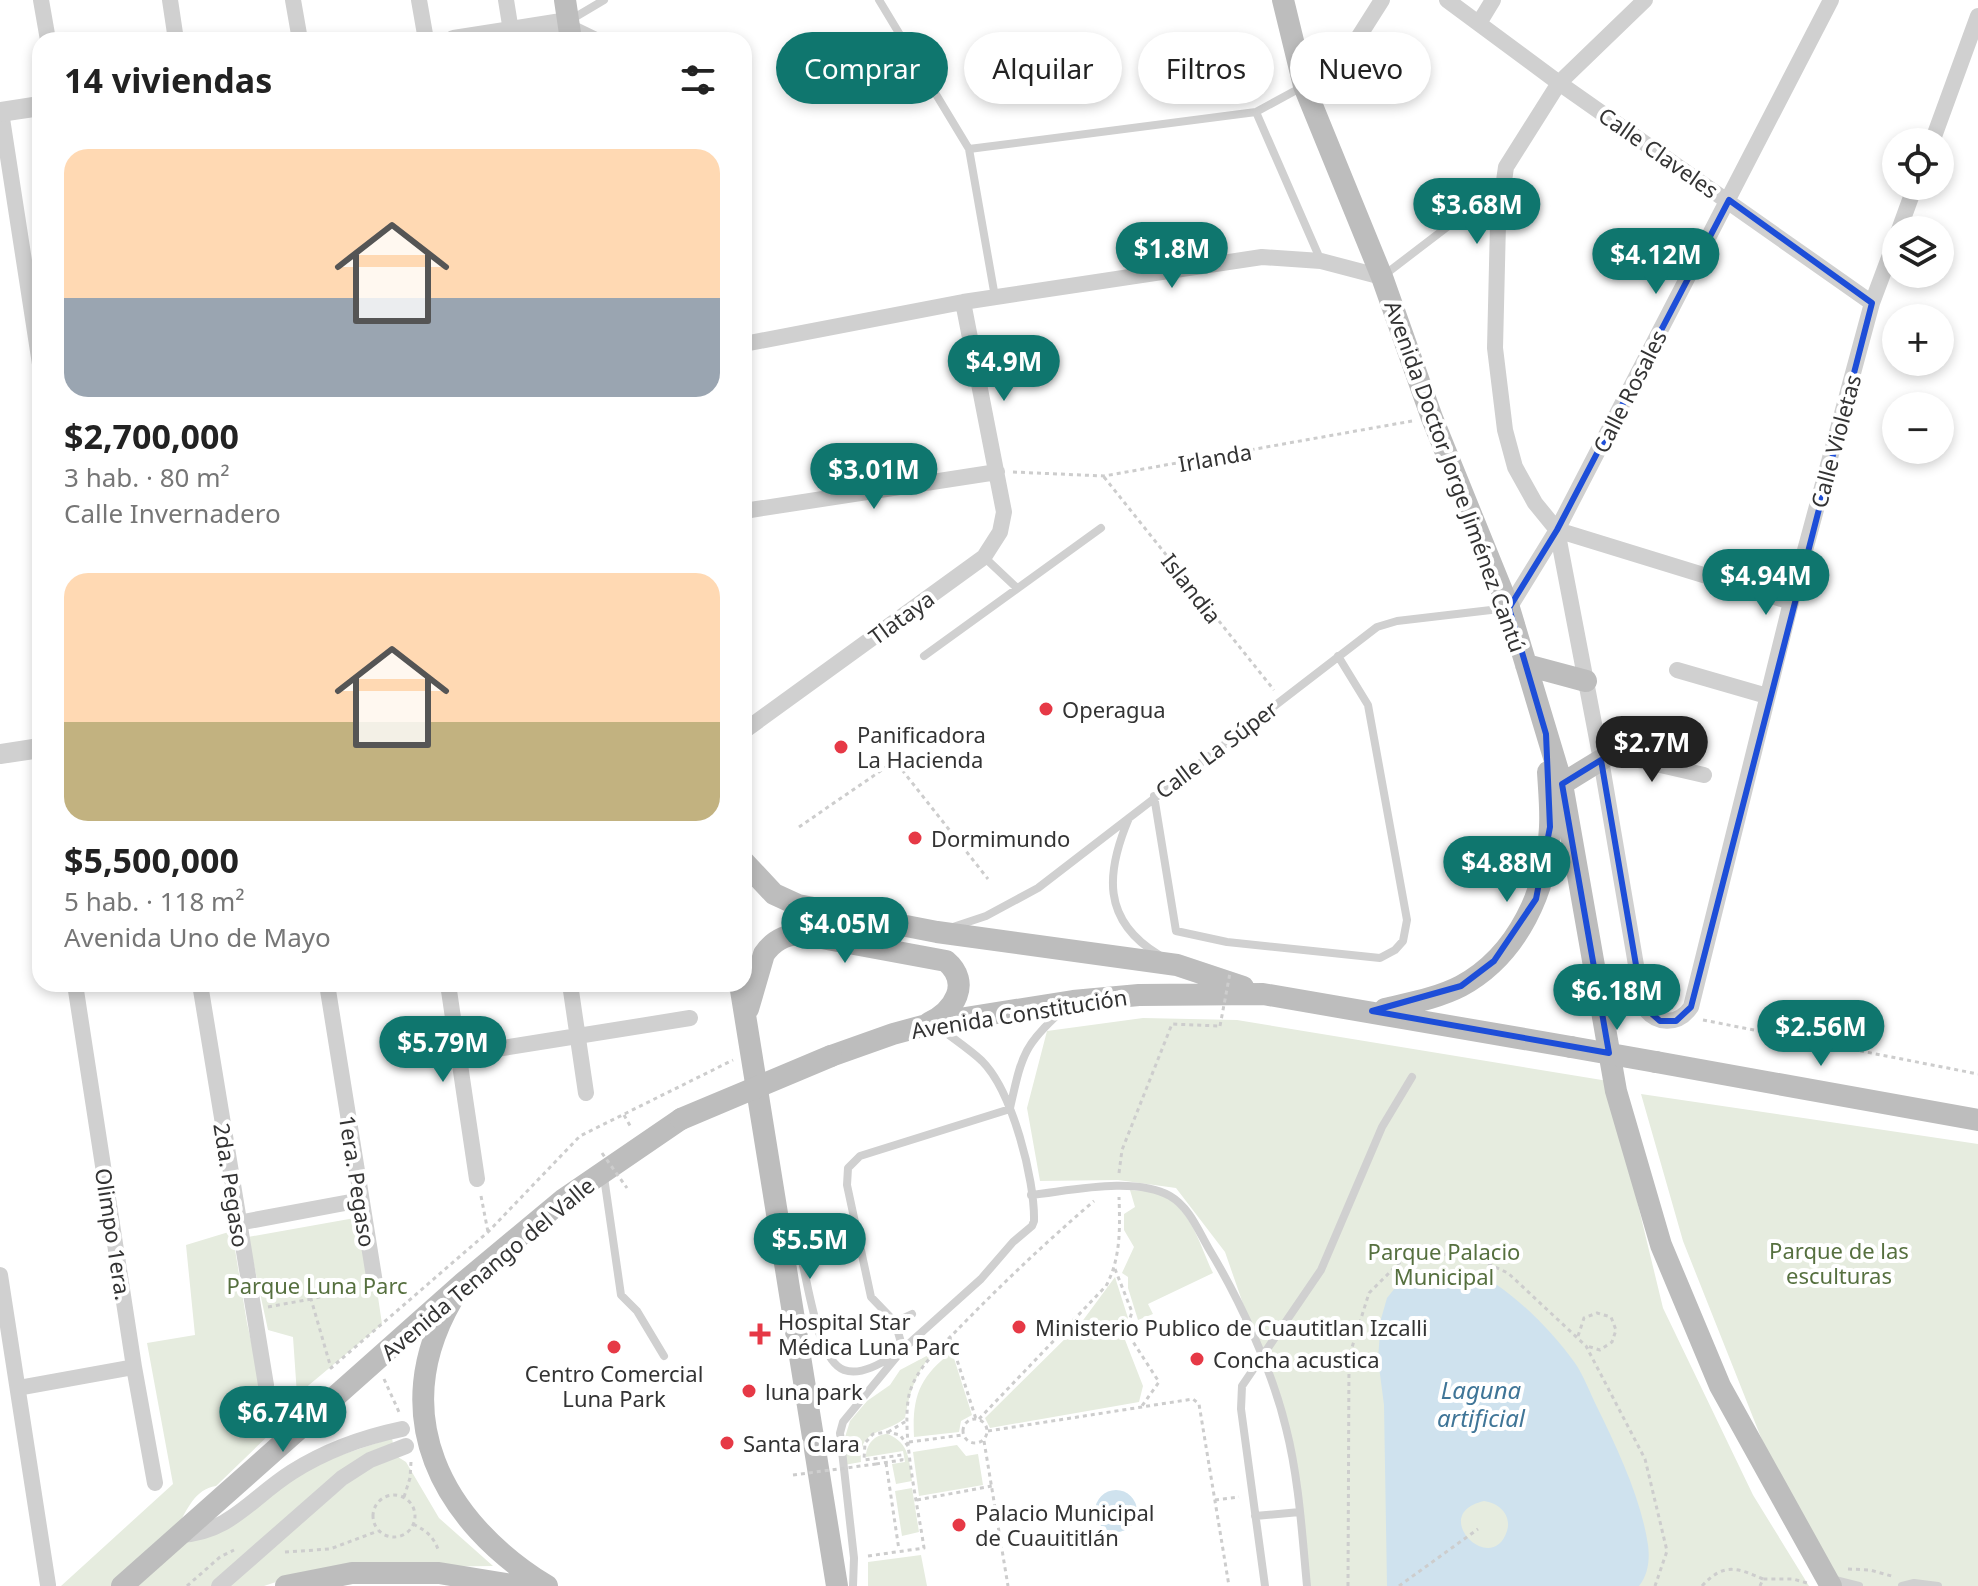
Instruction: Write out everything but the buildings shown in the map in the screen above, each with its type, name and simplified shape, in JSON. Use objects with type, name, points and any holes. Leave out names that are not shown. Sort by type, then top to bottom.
[{"type":"main road","name":"Avenida Doctor Jorge Jiménez Cantú","points":[[1283,0],[1291,32]]},
{"type":"main road","name":"Avenida Doctor Jorge Jiménez Cantú","points":[[1311,104],[1382,277],[1432,418],[1509,608],[1562,784],[1616,1091],[1661,1245],[1720,1386],[1822,1579]]},
{"type":"main road","points":[[1526,665],[1586,681]]},
{"type":"main road","points":[[1372,1011],[1421,1001],[1461,986],[1494,961],[1517,934],[1536,899],[1546,863],[1550,827],[1546,734]]},
{"type":"main road","points":[[1562,784],[1601,760]]},
{"type":"main road","points":[[752,871],[774,894],[798,905],[937,932],[1177,965],[1263,994]]},
{"type":"main road","points":[[746,1018],[764,954],[779,939],[800,934],[946,961],[958,976],[959,994],[941,1017],[928,1025]]},
{"type":"main road","points":[[741,992],[837,1586]]},
{"type":"main road","name":"Avenida Constitución","points":[[681,1119],[831,1056],[928,1025],[1073,1001],[1139,995],[1263,994],[1978,1120]]},
{"type":"main road","name":"Avenida Tenango del Valle","points":[[122,1586],[603,1163],[681,1119]]},
{"type":"main road","points":[[463,1283],[439,1327],[426,1375],[425,1416],[432,1457],[454,1501],[475,1529],[500,1554],[547,1586]]},
{"type":"main road","points":[[286,1586],[352,1573],[439,1573],[518,1586]]},
{"type":"street","points":[[41,0],[47,32]]},
{"type":"street","points":[[170,0],[175,32]]},
{"type":"street","points":[[293,0],[299,32]]},
{"type":"street","points":[[419,0],[425,32]]},
{"type":"street","points":[[506,0],[511,31]]},
{"type":"street","points":[[1362,32],[1382,0]]},
{"type":"street","name":"Calle Claveles","points":[[1447,0],[1559,83],[1872,303]]},
{"type":"street","points":[[1479,23],[1493,0]]},
{"type":"street","points":[[1645,0],[1559,83],[1506,167],[1498,223],[1495,348],[1505,430],[1515,467],[1535,503],[1557,530],[1601,760],[1643,1006],[1649,1015],[1660,1021],[1676,1021],[1685,1016]]},
{"type":"street","name":"Calle Rosales","points":[[1509,608],[1557,530],[1831,0]]},
{"type":"street","points":[[1937,128],[1978,16]]},
{"type":"street","points":[[505,32],[568,21]]},
{"type":"street","points":[[32,107],[0,112],[32,314]]},
{"type":"street","points":[[752,342],[963,302],[1262,257],[1321,261],[1382,277]]},
{"type":"street","name":"Calle Violetas","points":[[1685,1016],[1691,1007],[1791,602],[1872,303],[1882,276]]},
{"type":"street","name":"Tlataya","points":[[752,725],[984,557],[1000,532],[1004,512],[963,302]]},
{"type":"street","points":[[752,510],[997,472]]},
{"type":"street","points":[[1557,530],[1791,602]]},
{"type":"street","points":[[1677,670],[1767,696]]},
{"type":"street","points":[[0,754],[32,751]]},
{"type":"street","points":[[1601,760],[1621,756],[1704,775]]},
{"type":"street","name":"Olimpo 1era.","points":[[76,992],[155,1483]]},
{"type":"street","name":"2da. Pegaso","points":[[201,992],[266,1385]]},
{"type":"street","name":"1era. Pegaso","points":[[328,992],[375,1283]]},
{"type":"street","points":[[449,992],[477,1179]]},
{"type":"street","points":[[571,992],[586,1093]]},
{"type":"street","points":[[459,1055],[690,1018]]},
{"type":"street","points":[[238,1223],[361,1200]]},
{"type":"street","points":[[0,1275],[48,1585]]},
{"type":"street","points":[[18,1388],[134,1367]]},
{"type":"street","points":[[179,1535],[224,1524],[313,1460],[363,1439],[402,1429]]},
{"type":"street","points":[[219,1586],[342,1478],[370,1460],[406,1446]]},
{"type":"lane","points":[[568,21],[604,0]]},
{"type":"lane","points":[[879,0],[969,149],[995,297]]},
{"type":"lane","points":[[568,21],[589,32]]},
{"type":"lane","points":[[969,149],[1256,112],[1290,94]]},
{"type":"lane","points":[[1256,112],[1321,261]]},
{"type":"lane","points":[[1382,277],[1504,184]]},
{"type":"lane","points":[[924,656],[1101,528]]},
{"type":"lane","points":[[984,557],[1017,588]]},
{"type":"lane","name":"Calle La Súper","points":[[937,932],[986,916],[1038,888],[1130,814],[1377,627],[1397,621],[1509,608]]},
{"type":"lane","points":[[1154,796],[1176,931],[1227,942],[1334,955],[1380,958],[1395,950],[1403,941],[1407,920],[1368,705],[1338,656]]},
{"type":"lane","points":[[1130,814],[1111,874],[1111,891],[1118,910],[1138,940],[1177,965]]},
{"type":"lane","points":[[1010,1109],[1028,1044],[1040,1029],[1073,1001]]},
{"type":"lane","points":[[772,1188],[799,1248],[820,1335],[832,1362],[841,1369],[851,1371],[876,1367],[903,1349],[981,1279],[1013,1242],[1032,1226],[1034,1215],[1020,1139],[1010,1109],[994,1078],[983,1062],[928,1025]]},
{"type":"lane","points":[[1265,1586],[1242,1386],[1321,1270],[1382,1127],[1412,1077]]},
{"type":"lane","points":[[903,1349],[895,1322],[871,1297],[847,1185],[848,1168],[860,1156],[1010,1109]]},
{"type":"lane","points":[[603,1163],[621,1295],[637,1311],[664,1356]]},
{"type":"lane","points":[[1031,1195],[1114,1187],[1157,1190],[1184,1206],[1221,1267],[1261,1355],[1287,1429],[1300,1512],[1307,1586]]},
{"type":"lane","points":[[895,1322],[912,1314]]},
{"type":"lane","points":[[853,1586],[854,1558],[840,1433],[843,1422],[903,1349]]},
{"type":"lane","points":[[1255,1516],[1300,1512]]},
{"type":"lane","points":[[1822,1579],[1859,1586]]},
{"type":"lane","points":[[1904,1586],[1914,1583],[1938,1586]]},
{"type":"path","name":"Irlanda","points":[[997,472],[1104,476],[1432,418]]},
{"type":"path","name":"Islandia","points":[[1104,476],[1281,700]]},
{"type":"path","points":[[799,827],[895,761],[988,879]]},
{"type":"path","points":[[963,1435],[965,1424],[978,1419],[1101,1293],[1115,1269],[1120,1229],[1114,1187],[1122,1150],[1172,1024],[1220,1026],[1230,973]]},
{"type":"path","points":[[1685,1016],[1978,1074]]},
{"type":"path","points":[[311,1299],[331,1368],[488,1232],[580,1136],[751,1052]]},
{"type":"path","points":[[624,1115],[633,1131]]},
{"type":"path","points":[[603,1163],[627,1188]]},
{"type":"path","points":[[477,1179],[488,1232]]},
{"type":"path","points":[[854,1558],[924,1548],[908,1420],[909,1397],[914,1381],[927,1361],[1022,1263],[1114,1187]]},
{"type":"path","points":[[1348,1586],[1349,1357],[1369,1293],[1402,1260],[1462,1252],[1508,1273],[1586,1346],[1645,1459],[1667,1551],[1655,1586]]},
{"type":"path","points":[[1115,1269],[1132,1312],[1126,1331],[1159,1382],[1142,1406]]},
{"type":"path","points":[[253,1309],[375,1283]]},
{"type":"path","points":[[1578,1336],[1584,1318],[1597,1313],[1611,1317],[1616,1330],[1612,1342],[1600,1350],[1586,1346]]},
{"type":"path","points":[[950,1338],[978,1419],[987,1425],[984,1441],[1008,1586]]},
{"type":"path","points":[[988,1431],[1189,1398],[1199,1404],[1229,1586]]},
{"type":"path","points":[[888,1432],[908,1420]]},
{"type":"path","points":[[793,1475],[902,1460],[902,1455],[864,1460],[865,1443],[873,1434],[888,1432],[900,1435],[910,1450]]},
{"type":"path","points":[[909,1442],[963,1435],[972,1443],[984,1441]]},
{"type":"path","points":[[886,1463],[899,1551]]},
{"type":"path","points":[[917,1500],[992,1486]]},
{"type":"path","points":[[1215,1500],[1253,1496]]},
{"type":"path","points":[[404,1497],[413,1508],[413,1524],[405,1534],[384,1535],[374,1524],[373,1510],[382,1498],[404,1497]]},
{"type":"path","points":[[413,1524],[435,1539],[440,1556]]},
{"type":"path","points":[[1399,1586],[1478,1529]]},
{"type":"path","points":[[1702,1586],[1711,1575],[1741,1568],[1763,1579],[1822,1579]]},
{"type":"path","points":[[1848,1569],[1857,1568],[1899,1578],[1904,1586]]},
{"type":"path","points":[[1760,1586],[1763,1579]]},
{"type":"highlighted area","points":[[1729,200],[1872,303],[1691,1007],[1676,1021],[1660,1021],[1643,1006],[1601,760],[1562,784],[1609,1053],[1372,1011],[1461,986],[1494,961],[1536,899],[1550,827],[1546,734],[1509,608],[1557,530]]},
{"type":"green space","name":"Parque Palacio Municipal","points":[[1143,1018],[1237,1020],[1608,1081],[1663,1308],[1753,1495],[1809,1586],[1308,1586],[1296,1475],[1271,1384],[1225,1252],[1176,1188],[1118,1180],[1040,1181],[1027,1108],[1047,1031]]},
{"type":"green space","name":"Parque de las esculturas","points":[[1641,1094],[1978,1144],[1978,1586],[1831,1586],[1797,1528],[1683,1241]]},
{"type":"green space","points":[[1130,1190],[1156,1193],[1178,1206],[1192,1227],[1213,1273],[1148,1304],[1153,1314],[1138,1320],[1128,1288],[1128,1277],[1122,1273],[1134,1247],[1124,1230],[1124,1214],[1135,1207]]},
{"type":"green space","name":"Parque Luna Parc","points":[[366,1216],[382,1324],[297,1395],[293,1337],[268,1330],[248,1237]]},
{"type":"green space","name":"Parque Luna Parc","points":[[232,1231],[247,1323],[265,1403],[300,1405],[216,1486],[200,1493],[171,1536],[114,1586],[61,1586],[173,1484],[147,1343],[195,1335],[186,1245]]},
{"type":"green space","points":[[1115,1277],[1128,1318],[1120,1327],[1143,1386],[1139,1402],[990,1428],[985,1418],[1081,1323]]},
{"type":"green space","points":[[934,1352],[915,1382],[905,1418],[869,1437],[861,1451],[861,1462],[844,1465],[842,1447],[850,1421],[867,1401],[890,1385],[900,1370]]},
{"type":"green space","points":[[952,1352],[972,1415],[961,1421],[959,1432],[914,1437],[914,1410],[920,1389],[932,1370]]},
{"type":"green space","points":[[888,1434],[904,1448],[912,1481],[896,1484],[892,1464],[905,1462],[903,1451],[866,1457],[872,1441]]},
{"type":"green space","points":[[392,1438],[393,1444],[212,1586],[132,1586],[179,1545],[314,1464]]},
{"type":"green space","points":[[957,1445],[966,1456],[978,1454],[983,1485],[919,1496],[913,1452]]},
{"type":"green space","points":[[398,1457],[406,1462],[439,1518],[493,1566],[420,1567],[276,1582],[264,1586],[227,1586],[361,1472]]},
{"type":"green space","points":[[912,1488],[919,1532],[902,1536],[895,1491]]},
{"type":"green space","points":[[921,1555],[927,1586],[868,1586],[868,1562]]},
{"type":"water","name":"Laguna artificial","points":[[1425,1273],[1462,1274],[1489,1281],[1529,1311],[1567,1352],[1581,1373],[1613,1440],[1640,1510],[1649,1556],[1639,1586],[1387,1586],[1384,1405],[1378,1359],[1381,1319],[1387,1298],[1399,1283]],"holes":[[[1484,1501],[1503,1511],[1508,1525],[1499,1544],[1489,1548],[1478,1546],[1468,1538],[1462,1529],[1461,1518],[1468,1508]]]},
{"type":"water","points":[[1116,1490],[1131,1496],[1137,1511],[1131,1526],[1116,1532],[1101,1526],[1095,1511],[1101,1496]]},
{"type":"place","name":"Operagua","points":[[1046,709]]},
{"type":"place","name":"Panificadora La Hacienda","points":[[841,747]]},
{"type":"place","name":"Dormimundo","points":[[915,838]]},
{"type":"place","name":"Ministerio Publico de Cuautitlan Izcalli","points":[[1019,1327]]},
{"type":"place","name":"Hospital Star Médica Luna Parc","points":[[760,1334]]},
{"type":"place","name":"Centro Comercial Luna Park","points":[[614,1347]]},
{"type":"place","name":"Concha acustica","points":[[1197,1359]]},
{"type":"place","name":"luna park","points":[[749,1391]]},
{"type":"place","name":"Santa Clara","points":[[727,1443]]},
{"type":"place","name":"Palacio Municipal de Cuauititlán","points":[[959,1525]]}]
